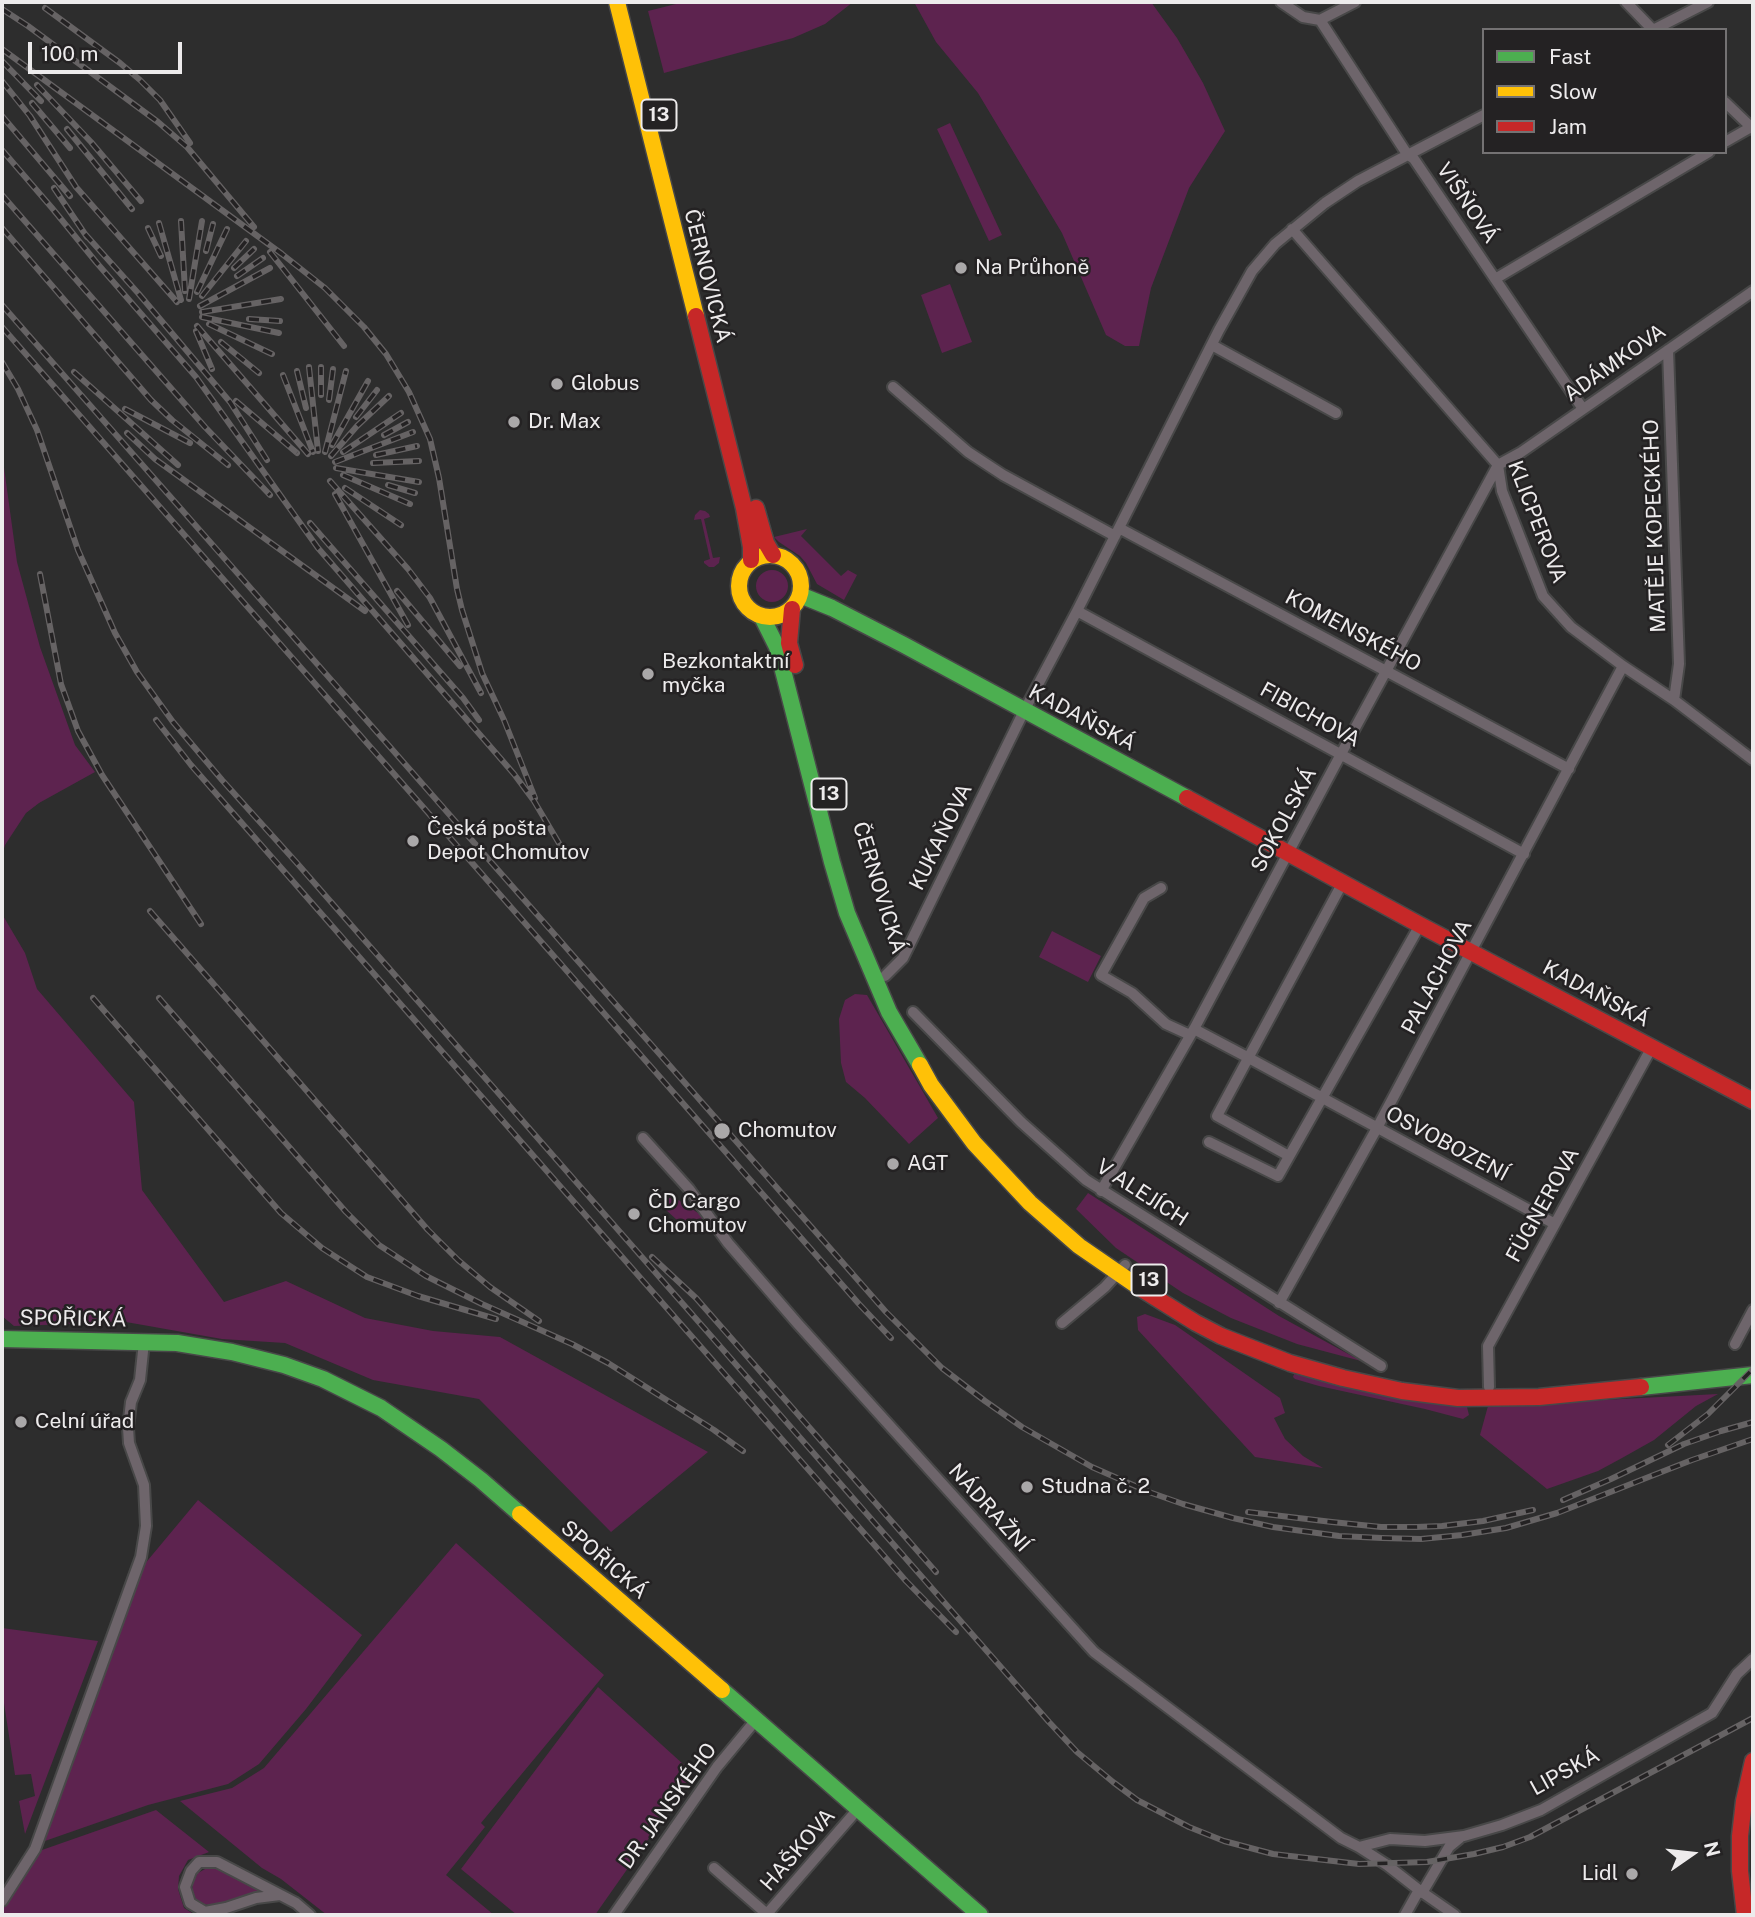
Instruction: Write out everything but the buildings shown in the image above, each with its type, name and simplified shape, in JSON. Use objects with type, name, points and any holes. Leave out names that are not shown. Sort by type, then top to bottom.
[{"type":"main road","name":"ČERNOVICKÁ","points":[[617,2],[744,508],[751,560],[740,574],[739,592],[744,605],[762,617],[777,647],[847,913],[879,978]]},
{"type":"main road","name":"ČERNOVICKÁ","points":[[631,2],[761,526],[766,543],[774,555],[791,563],[801,580],[789,643],[879,978]]},
{"type":"main road","points":[[751,560],[774,555]]},
{"type":"main road","points":[[762,617],[783,615],[796,602]]},
{"type":"main road","name":"KADAŇSKÁ","points":[[796,602],[844,614],[1420,925],[1753,1101]]},
{"type":"main road","name":"13","points":[[879,978],[889,1012],[931,1085],[974,1143],[1030,1203],[1079,1246],[1200,1313],[1265,1342],[1316,1359],[1403,1380],[1463,1386],[1536,1386],[1753,1362]]},
{"type":"main road","name":"13","points":[[1122,1270],[1196,1323],[1262,1353],[1343,1378],[1402,1391],[1458,1398],[1539,1397],[1753,1375]]},
{"type":"main road","name":"SPOŘICKÁ","points":[[2,1339],[202,1346],[264,1359],[323,1379],[381,1408],[481,1480],[976,1914]]},
{"type":"main road","points":[[1692,1382],[1753,1383]]},
{"type":"main road","points":[[1745,1915],[1740,1871],[1741,1836],[1744,1801],[1753,1761]]},
{"type":"street","points":[[1281,2],[1303,17],[1320,20],[1355,2]]},
{"type":"street","points":[[1626,2],[1651,28]]},
{"type":"street","points":[[1657,28],[1708,2]]},
{"type":"street","name":"VIŠŇOVÁ","points":[[1320,20],[1407,154],[1414,159],[1583,408]]},
{"type":"street","points":[[1727,104],[1753,127],[1727,141]]},
{"type":"street","points":[[1024,710],[1252,271],[1275,244],[1325,203],[1358,181],[1482,116]]},
{"type":"street","points":[[1495,279],[1706,154]]},
{"type":"street","name":"KLICPEROVA","points":[[1292,229],[1498,465],[1502,491],[1544,596],[1571,627],[1753,760]]},
{"type":"street","name":"ADÁMKOVA","points":[[1498,465],[1520,453],[1753,291]]},
{"type":"street","points":[[1212,345],[1336,414]]},
{"type":"street","name":"MATĚJE KOPECKÉHO","points":[[1668,350],[1679,664],[1674,700]]},
{"type":"street","points":[[893,387],[968,452],[1003,475],[1117,532]]},
{"type":"street","name":"SOKOLSKÁ","points":[[1101,1191],[1192,1032],[1498,465]]},
{"type":"street","name":"KOMENSKÉHO","points":[[1117,532],[1387,671],[1569,769]]},
{"type":"street","name":"FIBICHOVA","points":[[1077,611],[1524,854]]},
{"type":"street","name":"PALACHOVA","points":[[1279,1303],[1377,1128],[1623,666]]},
{"type":"street","name":"KUKAŇOVA","points":[[879,978],[903,958],[1024,710]]},
{"type":"street","points":[[1289,1156],[1217,1116],[1343,882]]},
{"type":"street","name":"OSVOBOZENÍ","points":[[1161,888],[1144,898],[1101,975],[1132,993],[1166,1024],[1192,1032],[1247,1057],[1555,1224]]},
{"type":"street","points":[[1209,1142],[1278,1176],[1420,925]]},
{"type":"street","name":"V ALEJÍCH","points":[[913,1012],[1021,1122],[1086,1180],[1381,1366]]},
{"type":"street","name":"FÜGNEROVA","points":[[1489,1387],[1488,1346],[1652,1047]]},
{"type":"street","name":"NÁDRAŽNÍ","points":[[643,1138],[689,1189],[728,1243],[798,1324],[1094,1652],[1341,1838],[1387,1865],[1455,1915]]},
{"type":"street","points":[[1062,1323],[1122,1270]]},
{"type":"street","points":[[1735,1344],[1753,1311]]},
{"type":"street","name":"SPOŘICKÁ","points":[[2,1901],[35,1849],[141,1557],[146,1526],[144,1485],[129,1443],[128,1428],[131,1402],[140,1380],[144,1342]]},
{"type":"street","name":"LIPSKÁ","points":[[1359,1847],[1391,1839],[1425,1841],[1464,1836],[1541,1810],[1712,1713],[1737,1674],[1753,1659]]},
{"type":"street","name":"DR. JANSKÉHO","points":[[614,1915],[717,1767],[755,1721]]},
{"type":"street","name":"HAŠKOVA","points":[[767,1915],[858,1809]]},
{"type":"street","points":[[1405,1915],[1449,1847],[1464,1836]]},
{"type":"street","points":[[280,1895],[256,1898],[205,1912],[190,1903],[185,1887],[191,1871],[199,1862],[217,1862],[296,1903],[310,1915]]},
{"type":"street","points":[[714,1868],[767,1915]]},
{"type":"shaded area","points":[[684,2],[853,2],[825,24],[793,38],[664,73],[648,11]]},
{"type":"shaded area","points":[[914,2],[1151,2],[1177,38],[1203,83],[1225,131],[1189,188],[1151,288],[1139,346],[1125,346],[1106,335],[1062,233],[978,93],[936,42]]},
{"type":"shaded area","points":[[950,123],[1002,235],[989,241],[937,129]]},
{"type":"shaded area","points":[[950,284],[972,342],[942,353],[921,295]]},
{"type":"shaded area","points":[[2,453],[17,562],[40,647],[75,745],[95,772],[26,813],[5,845],[2,855]]},
{"type":"shaded area","points":[[700,510],[710,517],[704,519],[713,558],[720,557],[719,563],[714,567],[704,563],[710,559],[701,519],[694,520]]},
{"type":"shaded area","points":[[807,529],[801,536],[841,576],[848,570],[857,575],[844,600],[817,584],[800,556],[774,537]]},
{"type":"shaded area","points":[[772,570],[784,574],[788,586],[784,598],[772,602],[760,598],[756,586],[760,574]]},
{"type":"shaded area","points":[[2,914],[25,953],[37,989],[134,1102],[142,1190],[224,1302],[286,1281],[365,1318],[433,1331],[500,1337],[708,1452],[611,1532],[479,1399],[373,1380],[285,1343],[222,1339],[126,1322],[14,1326],[2,1316]]},
{"type":"shaded area","points":[[1052,931],[1101,956],[1088,982],[1039,957]]},
{"type":"shaded area","points":[[855,994],[867,995],[938,1118],[909,1144],[846,1082],[841,1063],[839,1019],[845,1000]]},
{"type":"shaded area","points":[[1088,1193],[1279,1316],[1361,1361],[1297,1344],[1231,1318],[1183,1293],[1116,1248],[1076,1209]]},
{"type":"shaded area","points":[[668,1198],[677,1199],[701,1215],[708,1222],[707,1229],[701,1232],[677,1220],[666,1210]]},
{"type":"shaded area","points":[[1145,1314],[1175,1325],[1280,1398],[1285,1413],[1274,1418],[1285,1439],[1303,1456],[1323,1468],[1255,1457],[1138,1330],[1137,1317]]},
{"type":"shaded area","points":[[1294,1374],[1467,1407],[1469,1415],[1463,1419],[1319,1386],[1295,1379]]},
{"type":"shaded area","points":[[1718,1394],[1696,1406],[1654,1440],[1622,1458],[1598,1471],[1547,1489],[1480,1435],[1488,1406]]},
{"type":"shaded area","points":[[198,1500],[362,1635],[306,1709],[259,1764],[228,1784],[148,1805],[42,1842],[143,1566]]},
{"type":"shaded area","points":[[456,1543],[604,1675],[481,1823],[485,1827],[446,1875],[494,1915],[327,1915],[281,1879],[262,1868],[180,1801],[232,1788],[264,1768]]},
{"type":"shaded area","points":[[2,1628],[98,1641],[25,1834],[19,1801],[35,1796],[31,1774],[15,1775],[2,1690]]},
{"type":"shaded area","points":[[598,1687],[694,1774],[595,1915],[517,1915],[461,1869]]},
{"type":"shaded area","points":[[156,1810],[209,1852],[188,1860],[179,1876],[178,1889],[184,1908],[195,1915],[2,1915],[2,1910],[42,1850]]},
{"type":"shaded area","points":[[214,1868],[260,1891],[221,1904],[204,1904],[196,1899],[192,1890],[193,1881],[198,1873]]},
{"type":"railway","points":[[45,8],[140,80],[160,100],[190,143]]},
{"type":"railway","points":[[2,9],[158,122],[187,147],[254,227]]},
{"type":"railway","points":[[2,49],[325,288],[364,327],[386,354],[409,392],[430,439],[462,610],[482,673],[535,798]]},
{"type":"railway","points":[[2,61],[41,101]]},
{"type":"railway","points":[[2,81],[30,116],[76,187],[177,302]]},
{"type":"railway","points":[[37,85],[91,142],[141,201]]},
{"type":"railway","points":[[32,103],[70,148]]},
{"type":"railway","points":[[2,116],[70,196]]},
{"type":"railway","points":[[67,129],[132,209]]},
{"type":"railway","points":[[2,150],[196,377],[318,548],[514,774],[534,801],[563,850]]},
{"type":"railway","points":[[54,188],[87,237]]},
{"type":"railway","points":[[2,195],[205,427],[270,495]]},
{"type":"railway","points":[[181,221],[185,291]]},
{"type":"railway","points":[[189,299],[202,221]]},
{"type":"railway","points":[[159,223],[181,300]]},
{"type":"railway","points":[[206,251],[213,224]]},
{"type":"railway","points":[[2,228],[151,400],[228,465]]},
{"type":"railway","points":[[148,228],[161,256]]},
{"type":"railway","points":[[197,292],[227,229]]},
{"type":"railway","points":[[85,234],[230,402],[267,460]]},
{"type":"railway","points":[[202,296],[246,241]]},
{"type":"railway","points":[[234,268],[254,249]]},
{"type":"railway","points":[[270,252],[344,346]]},
{"type":"railway","points":[[237,276],[263,258]]},
{"type":"railway","points":[[200,306],[270,268]]},
{"type":"railway","points":[[202,312],[281,299]]},
{"type":"railway","points":[[2,305],[886,1312],[942,1368],[1022,1427],[1092,1467],[1183,1504],[1273,1527],[1339,1536],[1421,1539],[1506,1528],[1557,1513],[1753,1439]]},
{"type":"railway","points":[[202,317],[279,333]]},
{"type":"railway","points":[[249,319],[280,321]]},
{"type":"railway","points":[[209,324],[272,354]]},
{"type":"railway","points":[[197,326],[308,454]]},
{"type":"railway","points":[[2,327],[891,1338]]},
{"type":"railway","points":[[196,331],[212,369]]},
{"type":"railway","points":[[221,342],[259,373]]},
{"type":"railway","points":[[2,362],[37,430],[78,550],[115,633],[137,672],[173,722],[1049,1722],[1077,1752],[1113,1782],[1137,1800],[1189,1827],[1224,1841],[1273,1854],[1359,1864],[1427,1862],[1503,1847],[1530,1837],[1753,1718]]},
{"type":"railway","points":[[309,367],[318,451]]},
{"type":"railway","points":[[321,367],[321,395]]},
{"type":"railway","points":[[329,400],[333,369]]},
{"type":"railway","points":[[297,371],[306,408]]},
{"type":"railway","points":[[325,452],[346,371]]},
{"type":"railway","points":[[74,372],[178,465]]},
{"type":"railway","points":[[283,375],[313,452]]},
{"type":"railway","points":[[332,445],[368,381]]},
{"type":"railway","points":[[356,417],[377,390]]},
{"type":"railway","points":[[331,456],[357,426],[389,396]]},
{"type":"railway","points":[[236,401],[297,453]]},
{"type":"railway","points":[[125,409],[190,443]]},
{"type":"railway","points":[[343,452],[401,413]]},
{"type":"railway","points":[[384,435],[408,422]]},
{"type":"railway","points":[[335,462],[413,432]]},
{"type":"railway","points":[[127,433],[155,459],[365,611]]},
{"type":"railway","points":[[376,455],[417,446]]},
{"type":"railway","points":[[373,463],[419,461]]},
{"type":"railway","points":[[336,468],[419,482]]},
{"type":"railway","points":[[343,475],[410,504]]},
{"type":"railway","points":[[330,481],[408,569],[430,598],[481,693]]},
{"type":"railway","points":[[388,485],[415,493]]},
{"type":"railway","points":[[345,488],[401,525]]},
{"type":"railway","points":[[335,494],[408,625]]},
{"type":"railway","points":[[310,523],[463,698],[479,720]]},
{"type":"railway","points":[[40,574],[61,684],[78,731],[102,775],[201,924]]},
{"type":"railway","points":[[397,591],[460,666]]},
{"type":"railway","points":[[156,720],[191,765],[906,1581],[956,1632]]},
{"type":"railway","points":[[150,911],[428,1230],[490,1287],[539,1321]]},
{"type":"railway","points":[[93,998],[281,1213],[322,1248],[367,1277],[418,1296],[496,1319]]},
{"type":"railway","points":[[159,998],[346,1212],[379,1245],[426,1276],[608,1363],[743,1451]]},
{"type":"railway","points":[[652,1257],[696,1298],[936,1572]]},
{"type":"railway","points":[[1668,1445],[1708,1414],[1753,1369]]},
{"type":"railway","points":[[1563,1500],[1684,1444],[1753,1422]]},
{"type":"railway","points":[[1248,1512],[1381,1527],[1416,1527],[1483,1521],[1533,1510]]},
{"type":"traffic: fast","points":[[800,595],[832,608],[904,645],[1187,798]]},
{"type":"traffic: fast","points":[[762,617],[777,647],[847,913],[889,1012],[920,1065]]},
{"type":"traffic: fast","points":[[2,1339],[177,1343],[232,1352],[284,1365],[323,1379],[381,1408],[441,1449],[520,1514]]},
{"type":"traffic: fast","points":[[1641,1387],[1753,1375]]},
{"type":"traffic: fast","points":[[722,1690],[980,1915]]},
{"type":"traffic: slow","points":[[617,2],[696,316]]},
{"type":"traffic: slow","points":[[764,555],[776,555],[792,564],[799,574],[801,586],[799,598],[792,608],[776,617],[764,617],[753,612],[744,603],[739,592],[739,580],[744,569],[753,560],[764,555]]},
{"type":"traffic: slow","points":[[920,1065],[931,1085],[974,1143],[1030,1203],[1079,1246],[1140,1288]]},
{"type":"traffic: slow","points":[[520,1514],[722,1690]]},
{"type":"traffic: jam","points":[[696,316],[744,508],[751,560]]},
{"type":"traffic: jam","points":[[756,508],[766,543],[773,555]]},
{"type":"traffic: jam","points":[[792,609],[789,643],[795,665]]},
{"type":"traffic: jam","points":[[1187,798],[1753,1101]]},
{"type":"traffic: jam","points":[[1140,1288],[1221,1336],[1290,1363],[1402,1391],[1458,1398],[1539,1397],[1641,1387]]},
{"type":"traffic: jam","points":[[1745,1915],[1740,1871],[1740,1836],[1753,1761]]},
{"type":"place","name":"Na Průhoně","points":[[961,268]]},
{"type":"place","name":"Globus","points":[[557,384]]},
{"type":"place","name":"Dr. Max","points":[[514,422]]},
{"type":"place","name":"Bezkontaktní myčka","points":[[648,674]]},
{"type":"place","name":"Česká pošta Depot Chomutov","points":[[413,841]]},
{"type":"place","name":"Chomutov","points":[[722,1131]]},
{"type":"place","name":"AGT","points":[[893,1164]]},
{"type":"place","name":"ČD Cargo Chomutov","points":[[634,1214]]},
{"type":"place","name":"Celní úřad","points":[[21,1422]]},
{"type":"place","name":"Studna č. 2","points":[[1027,1487]]},
{"type":"place","name":"Lidl","points":[[1632,1874]]}]
